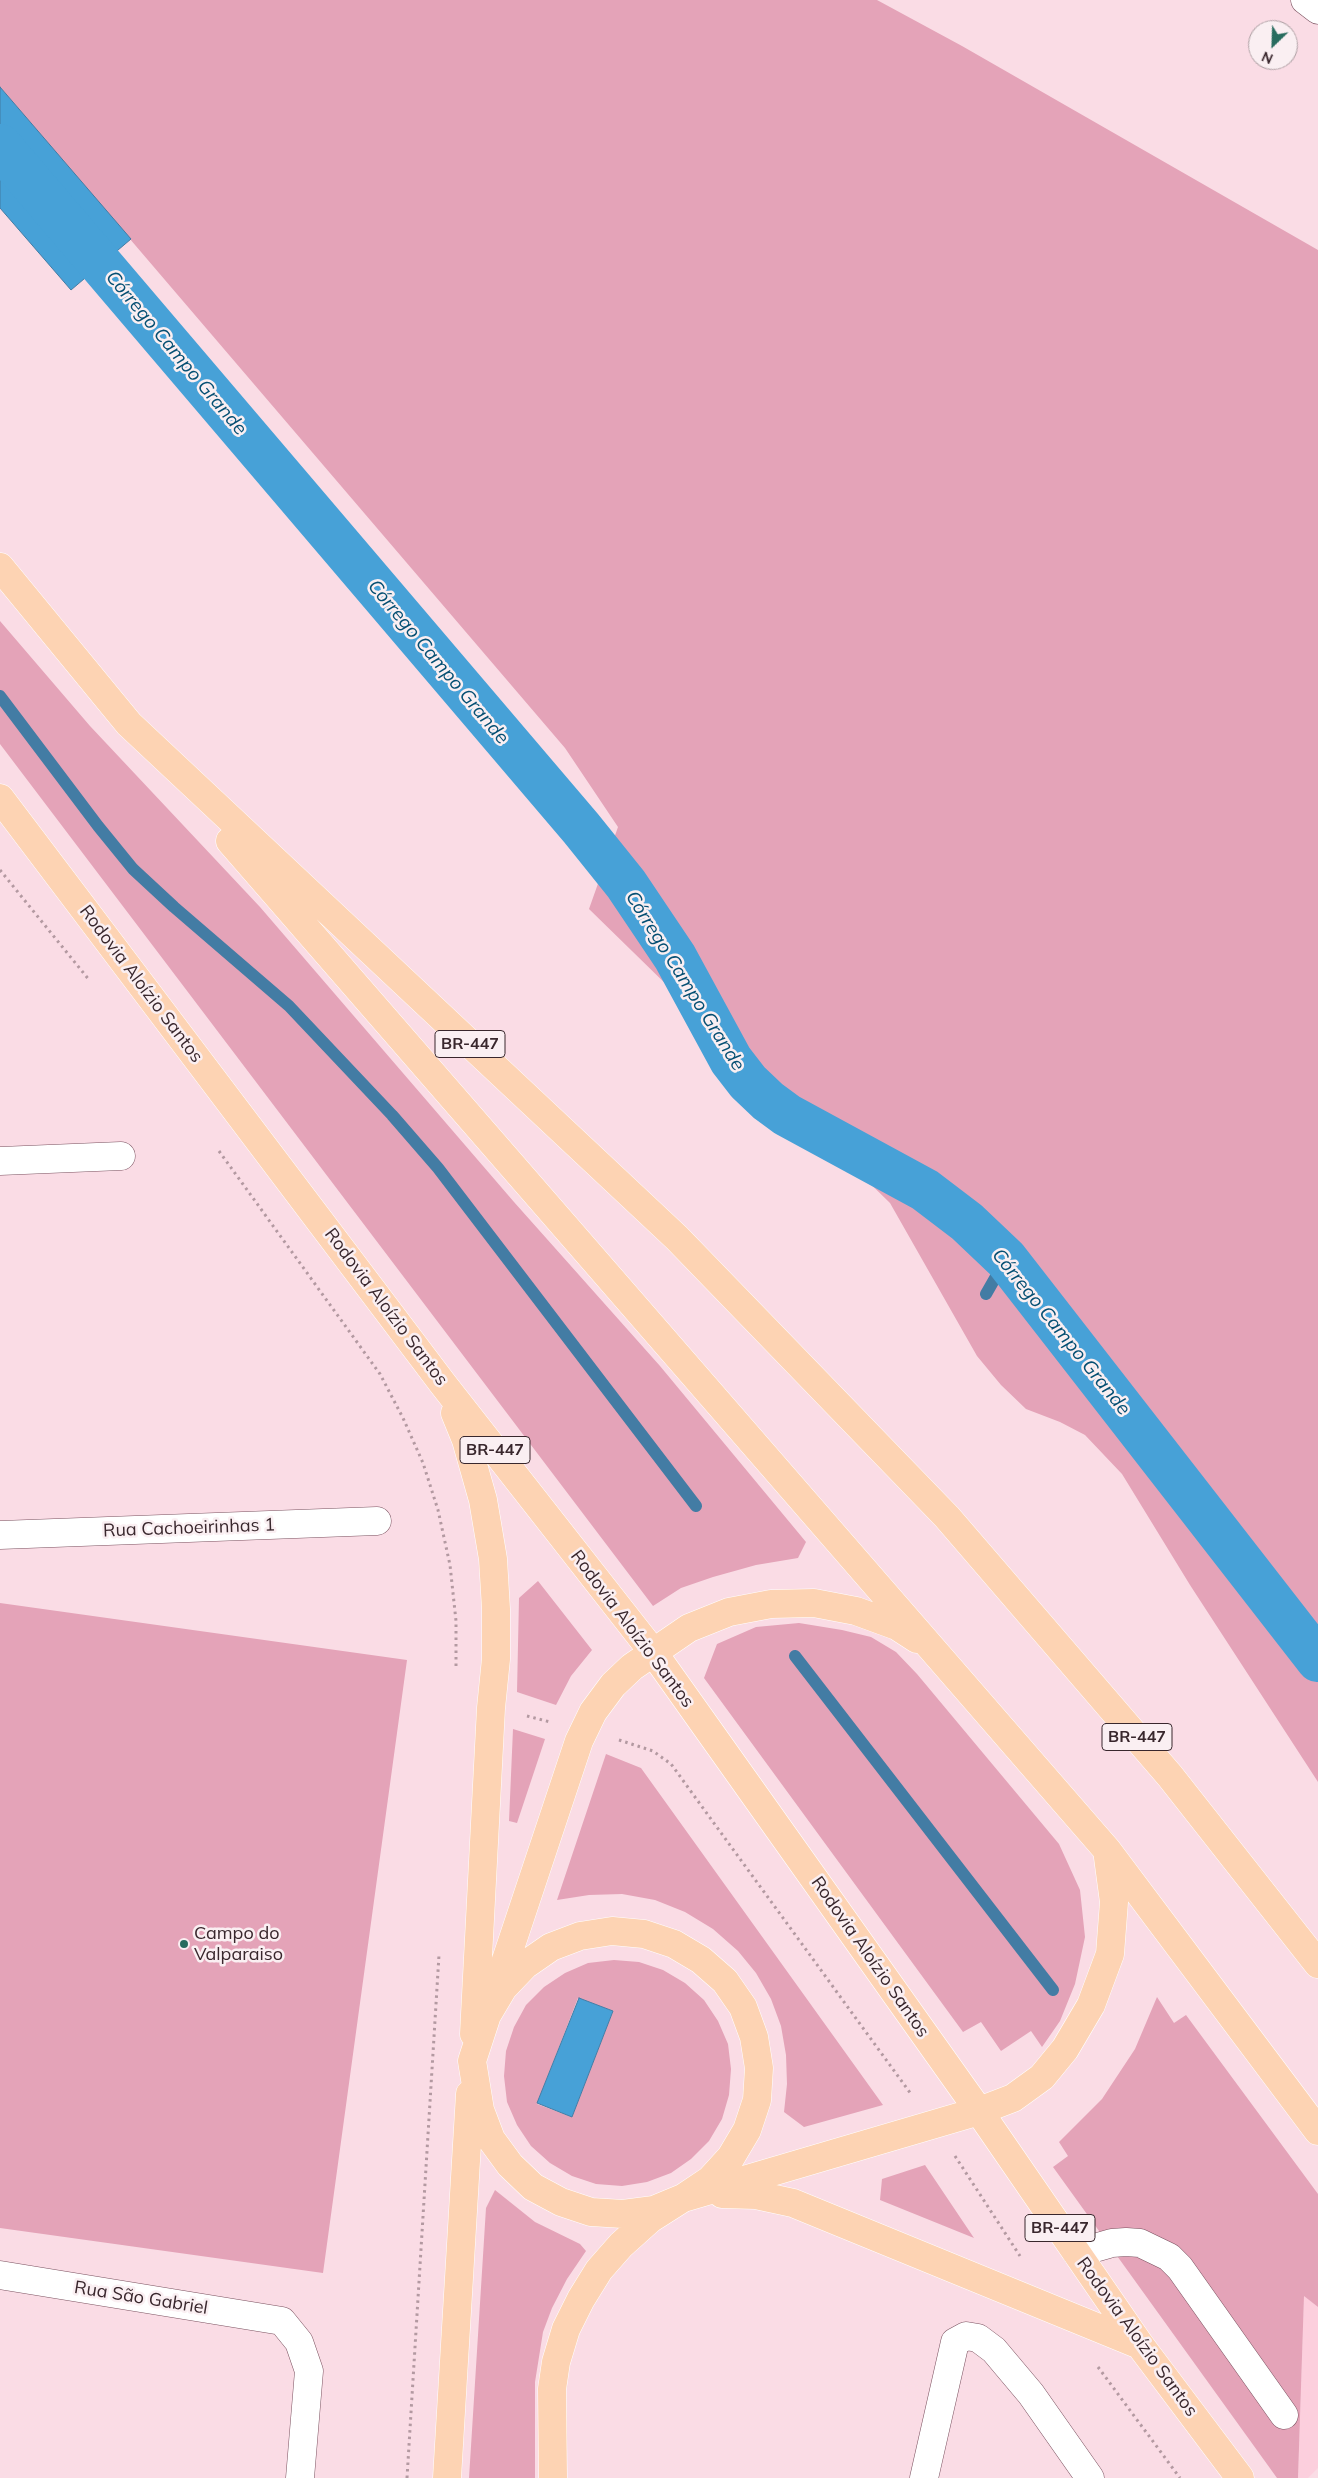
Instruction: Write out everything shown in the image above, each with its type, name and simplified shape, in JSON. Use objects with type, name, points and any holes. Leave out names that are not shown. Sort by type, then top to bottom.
[{"type":"main road","name":"BR-447","points":[[0,567],[129,724],[676,1238],[947,1517],[1170,1776],[1318,1964]]},
{"type":"main road","points":[[129,724],[934,1648],[1107,1850],[1318,2131]]},
{"type":"main road","name":"Rodovia Aloízio Santos","points":[[0,798],[443,1384],[653,1652],[979,2111],[1140,2345],[1240,2478]]},
{"type":"main road","points":[[443,1384],[469,1449],[482,1500],[493,1559],[496,1609],[496,1659],[447,2478]]},
{"type":"main road","points":[[934,1648],[897,1626],[856,1611],[814,1603],[771,1604],[729,1612],[689,1628],[653,1652],[613,1685],[594,1712],[585,1730],[472,2061],[475,2090],[491,2139],[510,2165],[533,2187],[561,2202],[591,2212],[623,2214],[654,2210],[683,2198],[934,2125],[1013,2098],[1042,2077],[1065,2049],[1091,2005],[1110,1954],[1114,1902],[1107,1850]]},
{"type":"main road","points":[[487,2015],[503,1988],[525,1965],[551,1947],[580,1936],[612,1931],[644,1934],[674,1944],[701,1960],[719,1976],[743,2007],[754,2037],[759,2068],[757,2100],[747,2130],[731,2158],[710,2180],[650,2219],[621,2245],[599,2270],[581,2299],[566,2330],[556,2362],[552,2389],[554,2478]]},
{"type":"main road","points":[[683,2198],[720,2194],[756,2195],[793,2203],[1140,2345]]},
{"type":"street","points":[[1305,0],[1318,10]]},
{"type":"street","points":[[0,1161],[121,1156]]},
{"type":"street","name":"Rua Cachoeirinhas 1","points":[[0,1536],[377,1521]]},
{"type":"street","points":[[1077,2254],[1112,2243],[1126,2242],[1140,2243],[1155,2248],[1169,2257],[1180,2268],[1284,2415]]},
{"type":"street","name":"Rua São Gabriel","points":[[0,2275],[282,2321],[299,2342],[309,2371],[300,2478]]},
{"type":"street","points":[[924,2478],[955,2342],[966,2336],[978,2338],[994,2350],[1031,2394],[1090,2478]]},
{"type":"path","points":[[0,870],[96,988]]},
{"type":"path","points":[[213,1143],[380,1374],[403,1418],[423,1463],[438,1510],[450,1565],[456,1621],[456,1678]]},
{"type":"path","points":[[492,1708],[585,1730],[653,1751],[671,1764],[934,2125],[1023,2262]]},
{"type":"path","points":[[408,2478],[440,1949]]},
{"type":"path","points":[[1097,2366],[1180,2478]]},
{"type":"shaded area","points":[[0,0],[877,0],[962,46],[1318,250],[1318,1782],[1190,1585],[1122,1474],[1085,1435],[1060,1422],[1026,1409],[1001,1385],[977,1356],[890,1203],[589,909],[618,827],[565,748],[0,87]]},
{"type":"shaded area","points":[[0,621],[90,726],[260,907],[514,1202],[660,1366],[806,1542],[798,1558],[756,1565],[713,1577],[681,1588],[653,1606],[0,744]]},
{"type":"shaded area","points":[[538,1581],[592,1650],[571,1676],[556,1705],[517,1692],[519,1598]]},
{"type":"shaded area","name":"Campo do Valparaiso","points":[[0,1603],[407,1660],[323,2273],[0,2228]]},
{"type":"shaded area","points":[[799,1623],[871,1637],[896,1652],[917,1674],[1059,1844],[1080,1890],[1085,1937],[1075,1984],[1060,2021],[1042,2047],[1031,2031],[1001,2051],[981,2022],[963,2032],[704,1678],[717,1644],[756,1627]]},
{"type":"shaded area","points":[[513,1729],[545,1739],[517,1823],[509,1821]]},
{"type":"shaded area","points":[[606,1754],[641,1768],[883,2105],[804,2127],[784,2112],[787,2084],[786,2055],[781,2026],[771,1999],[756,1973],[738,1951],[713,1929],[685,1912],[655,1900],[622,1894],[589,1895],[557,1900]]},
{"type":"shaded area","points":[[614,1960],[639,1962],[663,1970],[685,1983],[704,2000],[718,2021],[728,2044],[731,2069],[729,2095],[722,2119],[709,2141],[691,2159],[671,2173],[647,2182],[622,2186],[596,2184],[572,2176],[550,2163],[531,2146],[517,2125],[507,2102],[504,2076],[506,2051],[514,2027],[526,2005],[544,1987],[565,1973],[588,1963]],"holes":[[[578,1998],[613,2011],[572,2117],[537,2104]]]},
{"type":"shaded area","points":[[1157,1997],[1174,2023],[1186,2015],[1318,2194],[1318,2307],[1304,2296],[1298,2478],[1277,2478],[1053,2167],[1068,2156],[1059,2142],[1102,2099],[1135,2049]]},
{"type":"shaded area","points":[[925,2165],[974,2238],[880,2200],[882,2179]]},
{"type":"shaded area","points":[[495,2190],[535,2222],[580,2244],[586,2251],[567,2279],[552,2308],[543,2332],[535,2382],[535,2478],[469,2478],[486,2208]]},
{"type":"shaded area","points":[[1304,2295],[1318,2307],[1318,2468],[1308,2478],[1298,2478]]},
{"type":"water","points":[[0,87],[131,239],[71,290],[0,208]]},
{"type":"water","points":[[579,1998],[613,2011],[572,2117],[537,2103]]},
{"type":"waterway","name":"Córrego Campo Grande","points":[[0,146],[581,828],[626,884],[675,957],[731,1060],[748,1082],[768,1101],[787,1115],[925,1190],[967,1222],[1006,1259],[1318,1660]]},
{"type":"waterway","points":[[0,696],[98,826],[133,869],[289,1006],[392,1115],[438,1168],[696,1506]]},
{"type":"waterway","points":[[986,1294],[1006,1259]]},
{"type":"waterway","points":[[1312,1652],[1318,1642]]},
{"type":"waterway","points":[[795,1656],[1053,1990]]},
{"type":"place","name":"Campo do Valparaiso","points":[[184,1944]]}]
